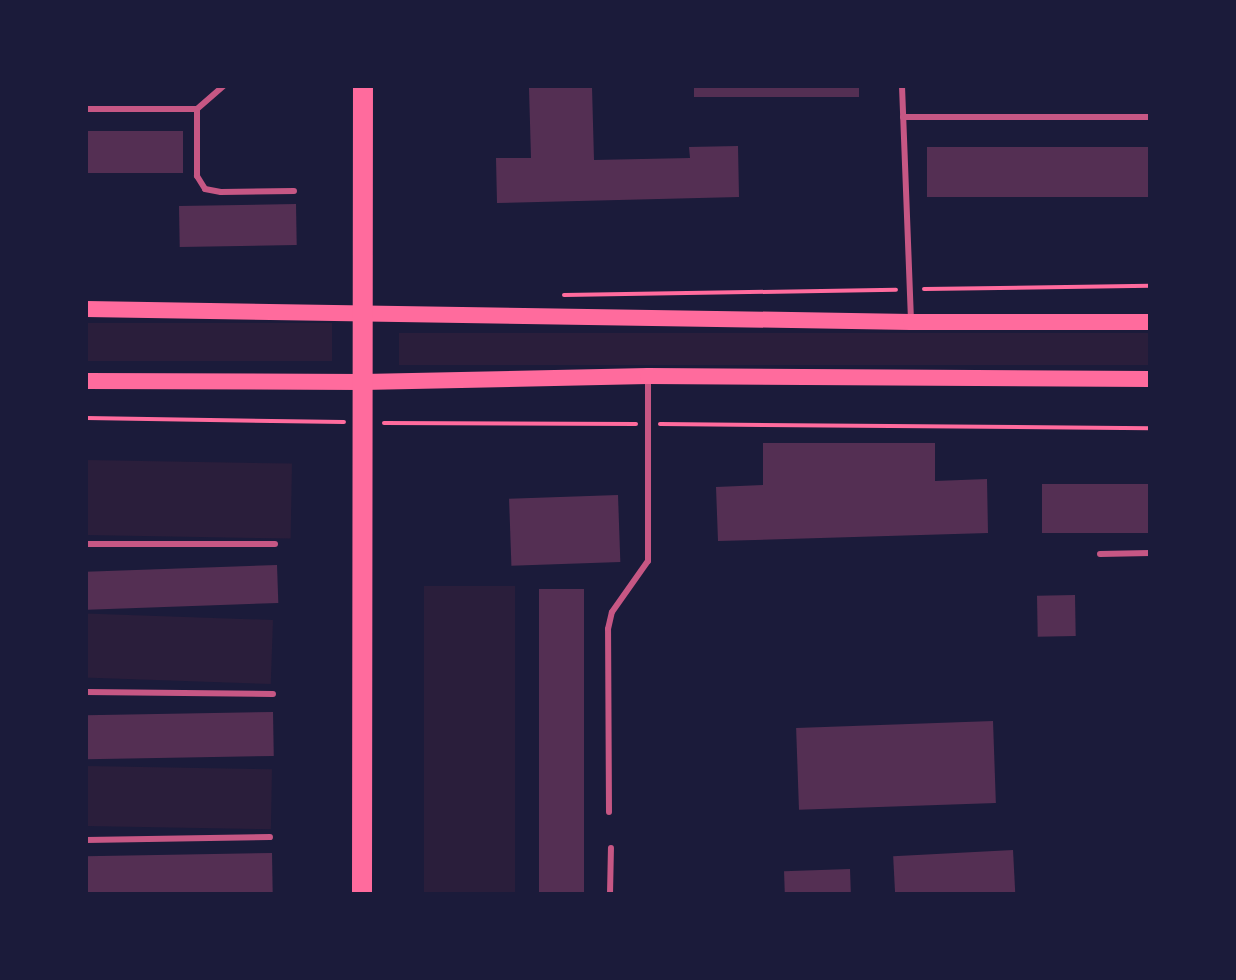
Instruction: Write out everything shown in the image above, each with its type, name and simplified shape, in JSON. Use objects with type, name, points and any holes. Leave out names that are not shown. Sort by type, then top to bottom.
[{"type":"main road","points":[[362,894],[363,86]]},
{"type":"main road","points":[[86,309],[364,306],[911,322],[1150,322]]},
{"type":"main road","points":[[86,381],[363,382],[648,376],[1150,379]]},
{"type":"lane","points":[[86,109],[197,109],[223,86]]},
{"type":"lane","points":[[902,86],[911,322]]},
{"type":"lane","points":[[197,109],[197,176],[205,189],[221,192],[294,191]]},
{"type":"lane","points":[[903,117],[1150,117]]},
{"type":"lane","points":[[609,812],[608,629],[612,612],[648,561],[648,376]]},
{"type":"lane","points":[[86,544],[275,544]]},
{"type":"lane","points":[[1100,554],[1150,553]]},
{"type":"lane","points":[[86,692],[273,694]]},
{"type":"lane","points":[[86,840],[270,837]]},
{"type":"lane","points":[[610,894],[611,848]]},
{"type":"path","points":[[551,295],[1150,286]]},
{"type":"path","points":[[86,418],[1150,428]]},
{"type":"shaded area","points":[[86,323],[332,323],[332,361],[86,361]]},
{"type":"shaded area","points":[[399,333],[1150,333],[1150,365],[399,365]]},
{"type":"shaded area","points":[[86,460],[292,464],[291,539],[86,535]]},
{"type":"shaded area","points":[[424,586],[515,586],[515,894],[424,894]]},
{"type":"shaded area","points":[[86,613],[273,620],[271,684],[86,678]]},
{"type":"shaded area","points":[[86,766],[272,769],[271,829],[86,826]]},
{"type":"building","points":[[694,86],[859,86],[859,97],[694,97]]},
{"type":"building","points":[[592,87],[594,160],[690,158],[689,147],[738,146],[739,197],[497,203],[496,158],[531,158],[529,88]]},
{"type":"building","points":[[86,131],[183,131],[183,173],[86,173]]},
{"type":"building","points":[[927,147],[1150,147],[1150,197],[927,197]]},
{"type":"building","points":[[296,204],[297,245],[180,247],[179,206]]},
{"type":"building","points":[[763,443],[935,443],[935,481],[987,479],[988,533],[718,541],[716,487],[763,485]]},
{"type":"building","points":[[1042,484],[1150,484],[1150,533],[1042,533]]},
{"type":"building","points":[[618,495],[620,562],[511,566],[509,499]]},
{"type":"building","points":[[277,565],[278,603],[87,610],[86,572]]},
{"type":"building","points":[[539,589],[584,589],[584,894],[539,894]]},
{"type":"building","points":[[1075,595],[1076,636],[1038,637],[1037,596]]},
{"type":"building","points":[[273,712],[274,756],[87,759],[86,715]]},
{"type":"building","points":[[993,721],[996,803],[799,810],[796,728]]},
{"type":"building","points":[[1013,850],[1015,894],[895,894],[893,856]]},
{"type":"building","points":[[272,853],[273,894],[87,894],[86,856]]},
{"type":"building","points":[[850,869],[851,894],[785,894],[784,871]]}]
